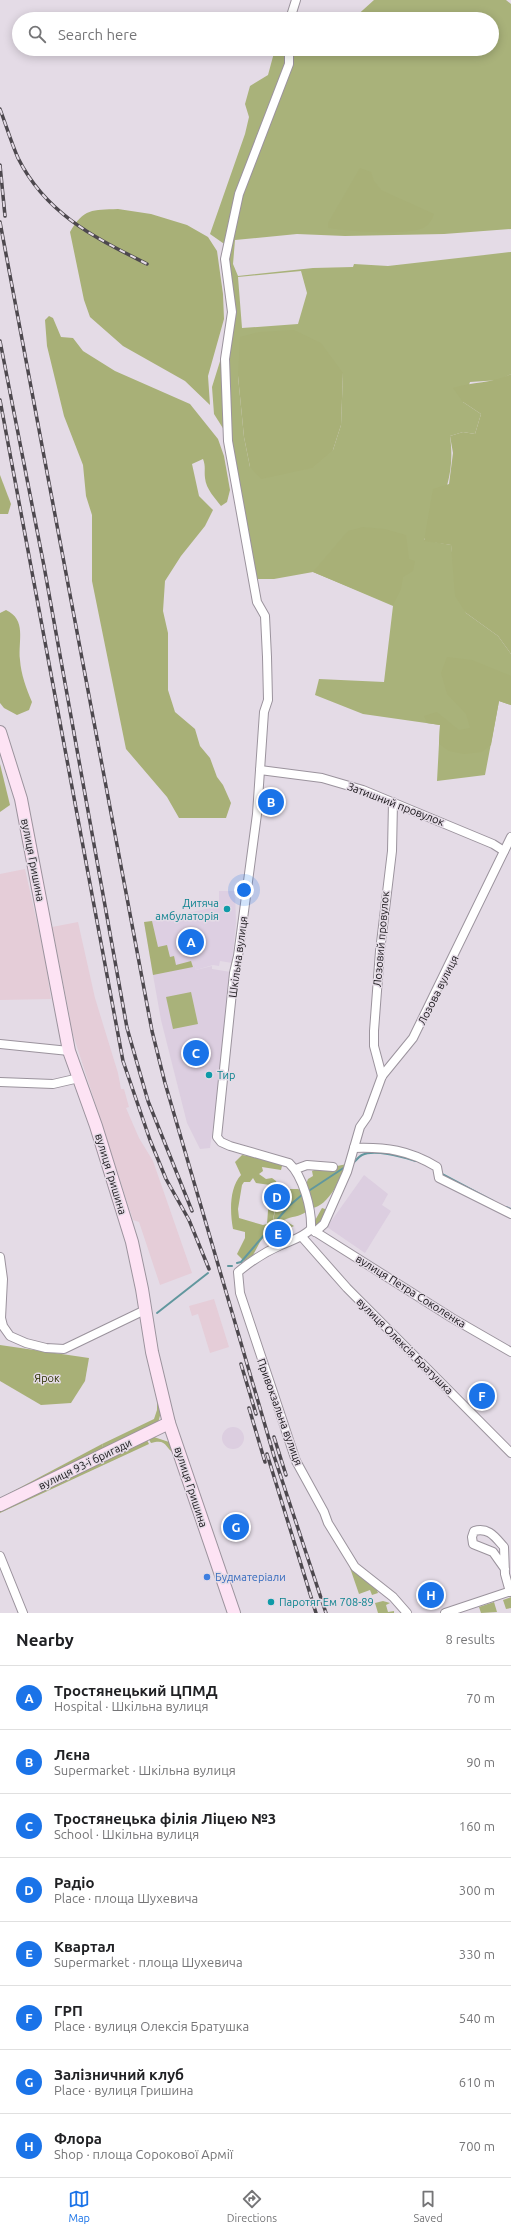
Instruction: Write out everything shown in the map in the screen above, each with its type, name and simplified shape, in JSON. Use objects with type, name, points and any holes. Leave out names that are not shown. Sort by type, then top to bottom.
[{"type":"street","points":[[292,12],[296,0]]},
{"type":"street","name":"Шкільна вулиця","points":[[289,56],[289,64],[239,194],[225,259],[232,312],[225,359],[228,441],[235,470],[241,518],[246,534],[257,602],[264,616],[268,700],[264,712],[257,814],[238,956],[234,973],[217,1137],[221,1142],[230,1146],[289,1162],[296,1169]]},
{"type":"street","name":"вулиця Гришина","points":[[0,732],[21,799],[69,1051],[132,1242],[152,1352],[169,1423],[234,1613]]},
{"type":"street","name":"Затишний провулок","points":[[260,770],[322,778],[363,790],[493,844],[504,851]]},
{"type":"street","name":"Лозовий провулок","points":[[382,1076],[374,1046],[374,1031],[380,950],[392,851],[393,802]]},
{"type":"street","name":"Лозова вулиця","points":[[302,1237],[324,1224],[347,1172],[357,1137],[382,1076],[414,1038],[490,884],[511,837]]},
{"type":"street","points":[[0,1044],[69,1051]]},
{"type":"street","points":[[0,1082],[53,1084],[79,1078]]},
{"type":"street","points":[[354,1148],[398,1150],[423,1159],[437,1167],[439,1178],[511,1214]]},
{"type":"street","points":[[313,1231],[304,1193],[296,1169],[307,1165],[333,1167]]},
{"type":"street","name":"вулиця Петра Соколенка","points":[[313,1231],[452,1318],[511,1352]]},
{"type":"street","name":"Привокзальна вулиця","points":[[302,1237],[296,1238],[270,1250],[248,1263],[238,1272],[240,1293],[296,1461],[334,1536],[355,1567],[393,1597],[407,1613]]},
{"type":"street","name":"вулиця Олексія Братушка","points":[[302,1237],[347,1288],[511,1453]]},
{"type":"street","points":[[0,1257],[3,1279],[1,1318],[6,1332],[10,1336]]},
{"type":"street","points":[[0,1334],[10,1336],[35,1346],[64,1348],[145,1310]]},
{"type":"street","name":"вулиця 93-ї бригади","points":[[0,1505],[169,1423]]},
{"type":"street","points":[[444,1613],[510,1591],[505,1569],[504,1547],[491,1532],[482,1529],[474,1531],[472,1537],[473,1544],[493,1552],[505,1569]]},
{"type":"street","points":[[0,1556],[23,1613]]},
{"type":"shaded area","points":[[25,869],[45,958],[51,999],[0,1000],[0,874]]},
{"type":"shaded area","points":[[219,891],[235,891],[236,923],[232,963],[220,961],[219,966],[213,965],[196,970],[195,966],[153,975],[144,923],[219,906]]},
{"type":"shaded area","points":[[78,922],[95,998],[118,1073],[121,1089],[124,1089],[129,1107],[126,1108],[139,1138],[153,1161],[192,1273],[160,1285],[139,1222],[133,1220],[68,1019],[70,1018],[52,927]]},
{"type":"shaded area","points":[[195,966],[196,970],[212,966],[212,969],[231,972],[218,1093],[210,1148],[200,1149],[187,1123],[161,1020],[153,975]]},
{"type":"shaded area","points":[[364,1175],[388,1194],[382,1205],[391,1211],[365,1253],[327,1227]]},
{"type":"shaded area","points":[[214,1299],[229,1347],[210,1353],[198,1314],[192,1316],[189,1306]]},
{"type":"shaded area","points":[[233,1427],[241,1430],[244,1438],[241,1446],[233,1449],[225,1446],[222,1438],[225,1430]]},
{"type":"green space","points":[[374,0],[506,0],[511,4],[511,229],[444,234],[345,236],[297,234],[235,240],[233,264],[238,276],[313,268],[353,267],[354,264],[388,266],[511,252],[511,374],[500,380],[470,382],[463,402],[481,414],[475,434],[463,432],[450,436],[451,465],[446,490],[424,540],[451,545],[454,567],[466,613],[498,636],[511,654],[511,705],[499,701],[485,775],[437,781],[440,725],[363,714],[315,695],[319,679],[384,682],[393,606],[313,572],[274,579],[257,579],[231,441],[214,414],[212,387],[235,313],[229,270],[230,248],[210,234],[245,134],[249,117],[245,104],[250,86],[268,75],[273,56],[499,56],[499,12],[361,12]],"holes":[[[301,271],[307,293],[298,324],[242,328],[238,277]],[[343,373],[341,425],[333,450],[250,467],[244,437],[238,376]]]},
{"type":"green space","points":[[360,168],[371,172],[374,181],[381,190],[434,214],[430,222],[423,228],[403,232],[328,228],[328,223]]},
{"type":"green space","points":[[118,209],[151,214],[187,225],[208,237],[217,251],[223,294],[224,319],[208,376],[210,405],[185,381],[123,346],[90,317],[84,300],[70,232],[84,214],[95,210]]},
{"type":"green space","points":[[49,316],[53,318],[61,337],[73,338],[83,351],[115,371],[190,404],[218,439],[224,456],[230,490],[227,502],[221,506],[207,486],[203,459],[192,464],[199,496],[213,510],[205,526],[181,556],[165,581],[163,611],[168,633],[168,690],[175,712],[195,729],[200,746],[210,758],[217,777],[223,785],[231,803],[226,818],[179,818],[167,797],[126,749],[92,581],[92,515],[86,496],[83,465],[64,416],[47,346],[45,320]]},
{"type":"green space","points":[[294,330],[321,343],[343,373],[341,425],[333,450],[312,468],[261,479],[250,467],[244,437],[238,376],[240,337],[259,332]]},
{"type":"green space","points":[[511,374],[511,654],[498,636],[466,613],[455,596],[451,545],[424,541],[433,489],[449,484],[453,453],[450,436],[463,432],[475,434],[481,414],[463,402],[453,388],[490,381]]},
{"type":"green space","points":[[0,475],[11,504],[8,514],[0,514]]},
{"type":"green space","points":[[363,527],[385,529],[406,535],[409,559],[415,561],[413,571],[403,577],[401,589],[393,605],[313,572],[348,531]]},
{"type":"green space","points":[[6,610],[13,614],[19,625],[21,665],[24,681],[32,702],[29,710],[17,715],[4,708],[0,703],[0,613]]},
{"type":"green space","points":[[447,657],[472,660],[511,676],[511,705],[499,701],[491,745],[482,752],[464,754],[449,751],[439,744],[440,725],[427,723],[424,716],[437,712],[459,730],[470,728],[466,714],[447,694],[441,673]]},
{"type":"green space","points":[[0,764],[10,805],[0,812]]},
{"type":"green space","points":[[152,921],[158,947],[167,945],[170,957],[174,956],[176,965],[191,961],[193,967],[153,975],[144,922]]},
{"type":"green space","points":[[190,931],[193,943],[187,945],[184,932]]},
{"type":"green space","points":[[191,992],[198,1024],[173,1029],[166,997]]},
{"type":"green space","points":[[242,1155],[279,1161],[282,1166],[281,1170],[262,1167],[263,1171],[259,1174],[266,1179],[272,1178],[276,1181],[278,1188],[272,1227],[260,1242],[253,1255],[244,1261],[237,1254],[245,1238],[245,1232],[233,1229],[231,1216],[232,1194],[237,1180],[241,1175],[235,1162]],"holes":[[[253,1178],[256,1183],[270,1185],[267,1224],[263,1225],[239,1218],[238,1209],[242,1185],[244,1182],[250,1182]]]},
{"type":"green space","points":[[349,1163],[329,1197],[318,1206],[312,1208],[305,1187],[308,1179],[313,1176],[312,1171]]},
{"type":"green space","points":[[289,1189],[298,1189],[302,1191],[306,1212],[284,1220],[294,1226],[292,1227],[273,1222],[276,1204]]},
{"type":"green space","points":[[322,1208],[325,1209],[324,1218],[322,1222],[315,1227],[313,1224]]},
{"type":"green space","name":"Ярок","points":[[0,1345],[89,1358],[85,1381],[71,1403],[41,1405],[0,1381]]},
{"type":"green space","points":[[157,1398],[161,1412],[158,1423],[104,1450],[102,1444],[154,1419],[157,1410]]},
{"type":"green space","points":[[154,1437],[169,1442],[174,1453],[163,1443],[151,1443],[148,1438]]},
{"type":"green space","points":[[146,1438],[149,1444],[0,1513],[0,1509]]},
{"type":"green space","points":[[102,1444],[104,1450],[6,1497],[6,1495]]},
{"type":"green space","points":[[348,1562],[376,1588],[378,1593],[372,1595],[370,1590],[359,1594]]},
{"type":"green space","points":[[511,1597],[511,1608],[506,1609],[503,1600]]},
{"type":"green space","points":[[383,1601],[390,1603],[386,1605],[388,1612],[394,1611],[394,1613],[378,1613],[375,1603]]},
{"type":"green space","points":[[494,1602],[497,1612],[481,1613],[479,1607]]},
{"type":"waterway","points":[[352,1164],[359,1157],[367,1153],[389,1154],[416,1161]]},
{"type":"waterway","points":[[307,1192],[345,1167]]},
{"type":"waterway","points":[[442,1174],[493,1201]]},
{"type":"waterway","points":[[237,1263],[241,1262],[289,1206],[303,1194]]},
{"type":"waterway","points":[[506,1207],[511,1209]]},
{"type":"waterway","points":[[157,1313],[208,1273]]},
{"type":"railway","points":[[0,109],[18,158],[29,178],[57,209],[90,233],[147,264]]},
{"type":"railway","points":[[0,165],[5,216]]},
{"type":"railway","points":[[0,222],[152,1031],[165,1083],[274,1456],[326,1613]]},
{"type":"railway","points":[[0,341],[44,566],[127,1028],[148,1101],[192,1211]]},
{"type":"railway","points":[[0,400],[123,1061],[150,1140],[166,1179],[189,1220],[209,1269]]},
{"type":"railway","points":[[241,1364],[256,1414]]},
{"type":"railway","points":[[249,1408],[265,1462]]},
{"type":"railway","points":[[274,1437],[286,1475]]},
{"type":"railway","points":[[267,1454],[316,1613]]},
{"type":"place","name":"Лєна","points":[[271,802]]},
{"type":"place","name":"Дитяча амбулаторія","points":[[227,909]]},
{"type":"place","name":"Тростянецький ЦПМД","points":[[191,942]]},
{"type":"place","name":"Тростянецька філія Ліцею №3","points":[[196,1053]]},
{"type":"place","name":"Тир","points":[[209,1075]]},
{"type":"place","name":"Радіо","points":[[277,1197]]},
{"type":"place","name":"Квартал","points":[[278,1234]]},
{"type":"place","name":"ГРП","points":[[482,1396]]},
{"type":"place","name":"Залізничний клуб","points":[[236,1527]]},
{"type":"place","name":"Будматеріали","points":[[207,1577]]},
{"type":"place","name":"Флора","points":[[431,1595]]},
{"type":"place","name":"Паротяг Ем 708-89","points":[[271,1602]]}]
